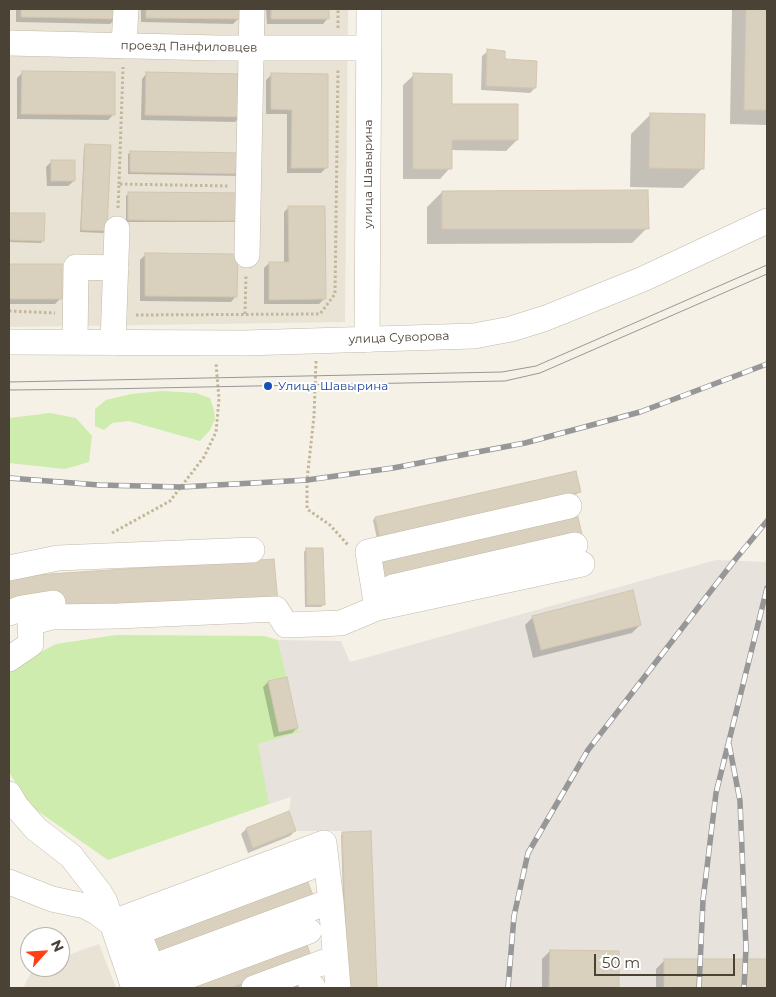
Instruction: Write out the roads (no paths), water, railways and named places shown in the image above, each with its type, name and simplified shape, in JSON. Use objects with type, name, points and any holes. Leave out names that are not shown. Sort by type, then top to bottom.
[{"type":"street","points":[[124,46],[126,9]]},
{"type":"street","points":[[247,255],[252,9]]},
{"type":"street","name":"улица Шавырина","points":[[367,340],[369,9]]},
{"type":"street","name":"проезд Панфиловцев","points":[[9,43],[251,48],[369,48]]},
{"type":"street","name":"улица Суворова","points":[[9,342],[113,343],[367,340],[474,336],[511,329],[546,318],[643,279],[767,221]]},
{"type":"street","points":[[113,343],[117,229]]},
{"type":"street","points":[[74,343],[76,267],[116,268]]},
{"type":"street","points":[[377,608],[368,552],[569,506]]},
{"type":"street","points":[[9,568],[58,558],[252,550]]},
{"type":"street","points":[[341,623],[377,608],[578,555],[472,569],[392,588]]},
{"type":"street","points":[[9,659],[31,644],[30,623],[52,617],[276,609],[286,625],[341,623],[363,629],[479,602],[472,569]]},
{"type":"street","points":[[9,613],[22,608],[53,603],[270,593]]},
{"type":"street","points":[[9,794],[16,806],[36,829],[70,856],[99,892],[105,902],[111,923],[148,979]]},
{"type":"street","points":[[111,923],[324,843],[338,988]]},
{"type":"street","points":[[148,979],[138,932],[308,868]]},
{"type":"street","points":[[9,882],[52,899],[85,906],[111,923]]},
{"type":"street","points":[[148,979],[331,901]]},
{"type":"street","points":[[148,979],[309,931]]},
{"type":"street","points":[[254,988],[335,958]]},
{"type":"tram line","points":[[9,382],[502,372],[536,366],[767,265]]},
{"type":"tram line","points":[[9,390],[505,381],[540,373],[767,274]]},
{"type":"railway","points":[[9,478],[99,485],[181,487],[307,480],[393,468],[525,443],[640,412],[767,364]]},
{"type":"railway","points":[[508,988],[514,916],[528,853],[588,750],[767,521]]},
{"type":"railway","points":[[699,988],[703,900],[716,793],[767,588]]},
{"type":"railway","points":[[729,744],[740,801],[746,948],[744,988]]},
{"type":"place","name":"Улица Шавырина","points":[[268,386]]}]
